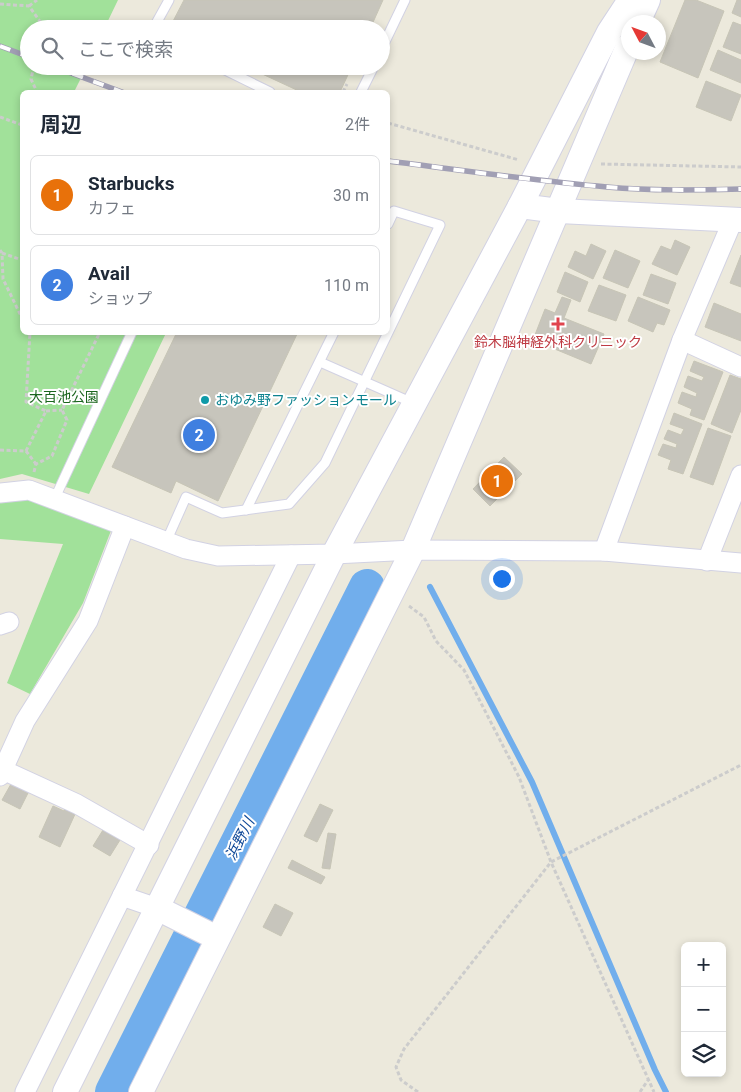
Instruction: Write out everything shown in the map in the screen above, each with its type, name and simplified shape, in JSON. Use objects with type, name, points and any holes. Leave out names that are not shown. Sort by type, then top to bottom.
[{"type":"street","points":[[65,1092],[334,554],[520,206],[608,32],[630,0]]},
{"type":"street","points":[[641,15],[648,0]]},
{"type":"street","points":[[140,1092],[413,550],[559,212],[622,60]]},
{"type":"street","points":[[520,206],[559,212],[737,220],[682,340],[604,551]]},
{"type":"street","points":[[682,340],[741,367]]},
{"type":"street","points":[[707,561],[741,475]]},
{"type":"street","points":[[0,493],[29,490],[186,550],[218,556],[291,556],[413,550],[604,551],[741,563]]},
{"type":"street","points":[[125,526],[88,621],[25,721],[2,773],[77,804],[148,845]]},
{"type":"street","points":[[25,1092],[291,556]]},
{"type":"street","points":[[122,896],[156,908],[218,938]]},
{"type":"lane","points":[[158,20],[169,0]]},
{"type":"lane","points":[[390,31],[405,0]]},
{"type":"lane","points":[[235,75],[266,90]]},
{"type":"lane","points":[[362,90],[370,75]]},
{"type":"lane","points":[[390,220],[394,211],[440,226],[390,330]]},
{"type":"lane","points":[[54,500],[131,335]]},
{"type":"lane","points":[[246,510],[333,335]]},
{"type":"lane","points":[[166,542],[186,497],[222,513],[289,504],[325,463],[388,335]]},
{"type":"lane","points":[[320,362],[414,403]]},
{"type":"path","points":[[0,4],[29,6],[37,0]]},
{"type":"path","points":[[29,6],[39,20]]},
{"type":"path","points":[[32,75],[31,79],[36,90]]},
{"type":"path","points":[[0,117],[20,124]]},
{"type":"path","points":[[390,124],[540,166]]},
{"type":"path","points":[[578,164],[741,167]]},
{"type":"path","points":[[20,259],[1,252],[1,279],[20,314]]},
{"type":"path","points":[[30,335],[26,402],[46,411],[62,410]]},
{"type":"path","points":[[62,410],[99,335]]},
{"type":"path","points":[[29,490],[36,464],[52,456],[68,420],[62,410]]},
{"type":"path","points":[[26,451],[46,411]]},
{"type":"path","points":[[0,450],[26,451]]},
{"type":"path","points":[[26,451],[36,464]]},
{"type":"path","points":[[392,593],[424,617],[436,641],[464,670],[519,777],[551,862],[654,1092]]},
{"type":"path","points":[[418,1092],[401,1080],[396,1067],[404,1049],[551,862],[741,765]]},
{"type":"path","points":[[640,1092],[648,1080]]},
{"type":"green space","name":"大百池公園","points":[[0,0],[118,0],[108,20],[20,20],[20,75],[82,75],[75,90],[20,90],[20,335],[165,335],[89,494],[22,474],[0,479]]},
{"type":"green space","points":[[0,490],[112,528],[83,603],[30,694],[7,683],[63,544],[0,539]]},
{"type":"building","points":[[184,0],[383,0],[374,20],[174,20]]},
{"type":"building","points":[[685,0],[696,0],[724,11],[698,78],[660,62],[661,60],[666,60],[666,47]]},
{"type":"building","points":[[737,0],[741,0],[741,17],[732,13]]},
{"type":"building","points":[[733,22],[741,25],[741,54],[723,47]]},
{"type":"building","points":[[718,50],[741,60],[741,83],[710,70]]},
{"type":"building","points":[[264,75],[348,75],[341,90],[297,90]]},
{"type":"building","points":[[706,81],[741,95],[731,121],[696,107]]},
{"type":"building","points":[[675,240],[690,247],[677,275],[652,264],[661,246],[671,250]]},
{"type":"building","points":[[591,244],[606,251],[593,279],[568,267],[575,251],[586,256]]},
{"type":"building","points":[[615,250],[640,261],[628,288],[603,278]]},
{"type":"building","points":[[741,255],[741,287],[730,283]]},
{"type":"building","points":[[565,272],[588,282],[580,302],[557,292]]},
{"type":"building","points":[[651,274],[676,283],[668,304],[643,295]]},
{"type":"building","points":[[599,285],[626,295],[616,321],[588,311]]},
{"type":"building","points":[[562,297],[571,300],[564,318],[604,334],[591,364],[533,340],[545,309],[555,313]]},
{"type":"building","points":[[638,297],[670,310],[664,325],[657,323],[653,332],[628,321]]},
{"type":"building","points":[[714,303],[741,314],[741,341],[705,327]]},
{"type":"building","name":"おゆみ野ファッションモール","points":[[176,335],[297,335],[218,501],[176,481],[171,493],[112,467]]},
{"type":"building","points":[[694,361],[723,372],[704,420],[690,415],[692,409],[678,403],[682,392],[696,397],[697,393],[684,387],[688,376],[702,381],[704,377],[690,371]]},
{"type":"building","points":[[730,375],[741,379],[741,410],[732,433],[711,424]]},
{"type":"building","points":[[674,413],[702,424],[683,474],[668,469],[671,460],[658,455],[663,444],[676,448],[677,444],[664,439],[668,430],[681,435],[684,429],[670,424]]},
{"type":"building","points":[[708,428],[731,436],[713,485],[690,477]]},
{"type":"building","points":[[504,457],[522,474],[490,506],[473,489]]},
{"type":"building","points":[[11,784],[28,793],[20,809],[2,800]]},
{"type":"building","points":[[320,804],[333,810],[317,842],[304,836]]},
{"type":"building","points":[[53,806],[64,811],[65,807],[76,812],[60,847],[39,837]]},
{"type":"building","points":[[103,830],[120,840],[110,856],[93,846]]},
{"type":"building","points":[[328,833],[336,834],[330,869],[322,868]]},
{"type":"building","points":[[292,860],[325,877],[321,884],[288,868]]},
{"type":"building","points":[[275,904],[293,913],[281,936],[263,927]]},
{"type":"waterway","name":"浜野川","points":[[113,1092],[367,587]]},
{"type":"waterway","points":[[430,587],[532,782],[666,1092]]},
{"type":"railway","points":[[0,46],[20,54]]},
{"type":"railway","points":[[76,75],[117,90]]},
{"type":"railway","points":[[390,161],[525,179],[607,187],[658,190],[741,189]]},
{"type":"place","name":"鈴木脳神経外科クリニック","points":[[558,324]]},
{"type":"place","name":"おゆみ野ファッションモール","points":[[205,400]]},
{"type":"place","name":"Avail","points":[[199,435]]},
{"type":"place","name":"Starbucks","points":[[497,481]]}]
